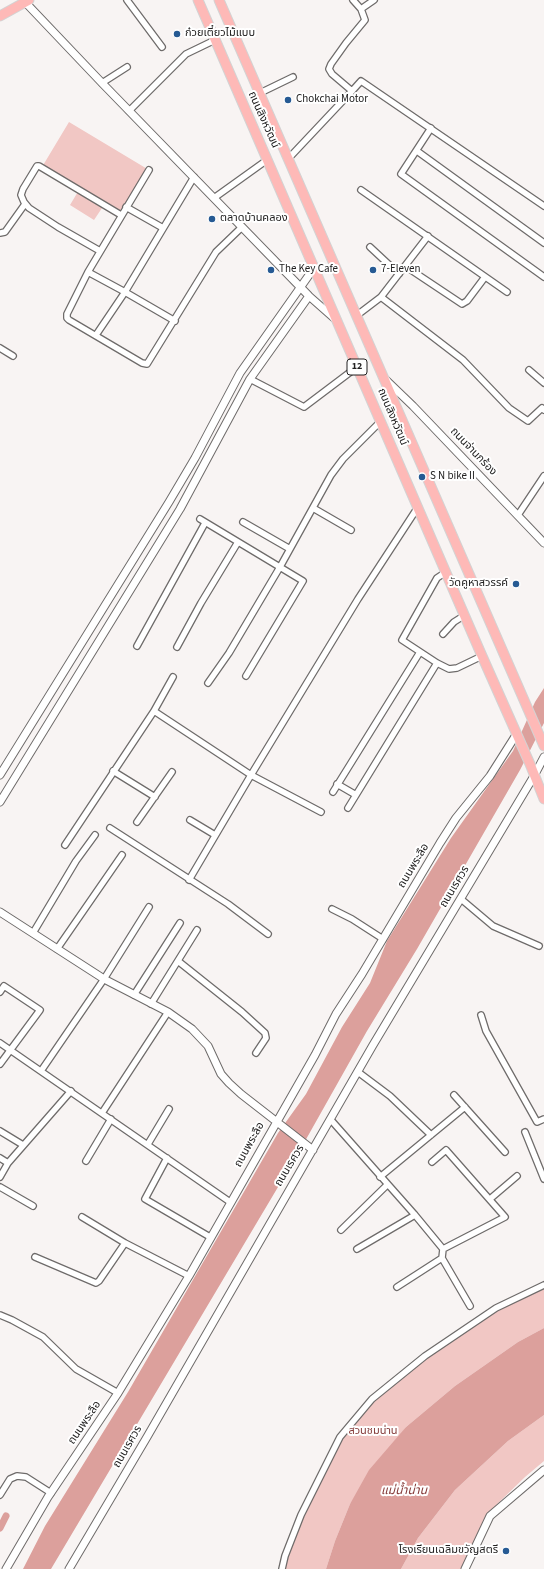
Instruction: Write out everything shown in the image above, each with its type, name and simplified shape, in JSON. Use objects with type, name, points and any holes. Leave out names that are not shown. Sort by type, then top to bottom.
[{"type":"main road","name":"ถนนสิงหวัฒน์","points":[[198,0],[544,799]]},
{"type":"main road","name":"ถนนสิงหวัฒน์","points":[[219,0],[543,743]]},
{"type":"main road","points":[[0,16],[27,1]]},
{"type":"street","points":[[127,0],[162,47]]},
{"type":"street","points":[[352,91],[332,74],[329,69],[342,48],[366,20],[361,9],[353,0]]},
{"type":"street","points":[[361,9],[374,0]]},
{"type":"street","points":[[27,1],[129,111],[300,287],[335,319]]},
{"type":"street","points":[[129,111],[186,54],[215,40]]},
{"type":"street","points":[[102,83],[127,67]]},
{"type":"street","points":[[260,93],[293,77]]},
{"type":"street","points":[[288,159],[362,81],[544,206]]},
{"type":"street","points":[[430,128],[417,151],[401,174],[544,277]]},
{"type":"street","points":[[417,151],[544,243]]},
{"type":"street","points":[[214,198],[267,160]]},
{"type":"street","points":[[100,251],[58,227],[25,204],[21,193],[37,166],[121,216]]},
{"type":"street","points":[[149,170],[88,272],[66,317],[69,320],[146,365],[149,363],[216,252],[242,227]]},
{"type":"street","points":[[96,335],[194,177]]},
{"type":"street","points":[[361,190],[507,292]]},
{"type":"street","points":[[0,233],[5,232],[25,204]]},
{"type":"street","points":[[126,207],[163,228]]},
{"type":"street","points":[[356,316],[381,297],[428,236]]},
{"type":"street","points":[[370,247],[399,274]]},
{"type":"street","points":[[405,266],[462,304],[467,301],[485,277]]},
{"type":"street","points":[[0,775],[169,502],[195,458],[240,373],[314,268]]},
{"type":"street","points":[[88,272],[175,321]]},
{"type":"street","points":[[0,802],[180,509],[250,379],[309,296]]},
{"type":"street","points":[[381,297],[463,360],[509,408],[528,420],[543,408]]},
{"type":"street","points":[[0,348],[13,356]]},
{"type":"street","points":[[250,379],[303,407],[357,367]]},
{"type":"street","points":[[529,370],[544,384]]},
{"type":"street","name":"ถนนจ่านกร้อง","points":[[384,378],[413,406],[544,544]]},
{"type":"street","points":[[208,683],[229,653],[280,567],[331,475],[343,459],[380,421]]},
{"type":"street","points":[[518,515],[544,476]]},
{"type":"street","points":[[189,880],[358,599],[418,507]]},
{"type":"street","points":[[313,508],[351,530]]},
{"type":"street","points":[[200,519],[303,581],[246,676]]},
{"type":"street","points":[[243,522],[290,549]]},
{"type":"street","points":[[137,646],[205,523]]},
{"type":"street","points":[[177,647],[201,603],[238,542]]},
{"type":"street","points":[[446,572],[437,578],[402,640],[448,669],[453,669],[482,656]]},
{"type":"street","points":[[443,634],[454,622],[465,615]]},
{"type":"street","points":[[333,792],[420,652]]},
{"type":"street","points":[[348,808],[437,663]]},
{"type":"street","points":[[65,845],[154,711],[173,677]]},
{"type":"street","points":[[154,711],[251,775],[321,812]]},
{"type":"street","name":"ถนนพระลือ","points":[[6,1569],[51,1493],[118,1393],[189,1276],[230,1202],[278,1123],[336,1014],[362,974],[444,837],[456,818],[490,776],[516,735]]},
{"type":"street","name":"ถนนเรศวร","points":[[69,1569],[358,1072],[544,757]]},
{"type":"street","points":[[113,771],[155,797]]},
{"type":"street","points":[[137,822],[172,772]]},
{"type":"street","points":[[337,784],[356,795]]},
{"type":"street","points":[[190,820],[215,835]]},
{"type":"street","points":[[110,828],[228,904],[268,934]]},
{"type":"street","points":[[33,933],[76,862],[95,835]]},
{"type":"street","points":[[57,949],[122,855]]},
{"type":"street","points":[[461,899],[496,927],[539,946]]},
{"type":"street","points":[[41,1071],[104,979],[149,907]]},
{"type":"street","points":[[332,909],[352,919],[383,939]]},
{"type":"street","points":[[0,912],[104,979],[134,996],[168,1012],[192,1029],[208,1046],[221,1074],[228,1083],[313,1150]]},
{"type":"street","points":[[134,996],[180,922]]},
{"type":"street","points":[[151,1004],[197,930]]},
{"type":"street","points":[[178,961],[242,1012],[265,1033],[266,1038],[256,1053]]},
{"type":"street","points":[[0,992],[4,986],[40,1010],[0,1064]]},
{"type":"street","points":[[102,1113],[168,1012]]},
{"type":"street","points":[[481,1015],[486,1030],[537,1122],[544,1119]]},
{"type":"street","points":[[0,1043],[230,1202]]},
{"type":"street","points":[[358,1072],[390,1096],[431,1135]]},
{"type":"street","points":[[0,1178],[8,1163],[71,1091]]},
{"type":"street","points":[[454,1095],[505,1152]]},
{"type":"street","points":[[380,1177],[465,1107]]},
{"type":"street","points":[[148,1144],[169,1109]]},
{"type":"street","points":[[86,1160],[111,1119]]},
{"type":"street","points":[[331,1120],[443,1249],[442,1258],[470,1306]]},
{"type":"street","points":[[0,1131],[23,1145]]},
{"type":"street","points":[[525,1132],[544,1179]]},
{"type":"street","points":[[432,1162],[446,1150],[505,1217],[443,1249]]},
{"type":"street","points":[[0,1158],[8,1163]]},
{"type":"street","points":[[167,1158],[145,1199],[210,1237]]},
{"type":"street","points":[[490,1199],[517,1176]]},
{"type":"street","points":[[341,1230],[387,1185]]},
{"type":"street","points":[[0,1187],[33,1206]]},
{"type":"street","points":[[357,1249],[415,1215]]},
{"type":"street","points":[[82,1218],[189,1276]]},
{"type":"street","points":[[35,1256],[96,1283],[99,1281],[125,1242]]},
{"type":"street","points":[[396,1287],[442,1258]]},
{"type":"street","points":[[282,1569],[285,1556],[301,1515],[340,1437],[372,1398],[425,1356],[496,1308],[544,1285]]},
{"type":"street","points":[[0,1315],[43,1337],[76,1368],[118,1393]]},
{"type":"street","points":[[465,1569],[490,1516],[544,1470]]},
{"type":"street","points":[[0,1494],[2,1487],[10,1479],[16,1476],[26,1477],[51,1493]]},
{"type":"green space","points":[[69,122],[149,170],[121,215],[104,205],[94,220],[70,205],[79,190],[42,167]]},
{"type":"green space","name":"สวนชมน่าน","points":[[544,1285],[544,1328],[518,1342],[455,1386],[406,1427],[350,1504],[335,1541],[326,1569],[282,1569],[285,1556],[340,1437],[375,1396],[496,1308]]},
{"type":"green space","points":[[544,1415],[544,1461],[489,1512],[463,1569],[401,1569],[418,1538],[455,1490],[508,1441]]},
{"type":"water","points":[[544,688],[544,723],[520,770],[417,949],[367,1031],[300,1150],[51,1569],[23,1569],[45,1526],[128,1392],[278,1133],[306,1094],[342,1027],[370,983],[387,941],[451,838],[513,751],[535,702]]},
{"type":"water","name":"แม่น้ำน่าน","points":[[544,1328],[544,1415],[508,1441],[455,1490],[418,1538],[401,1569],[326,1569],[335,1541],[350,1504],[369,1470],[406,1427],[455,1386],[518,1342]]},
{"type":"waterway","points":[[0,1528],[6,1516]]},
{"type":"place","name":"ก๋วยเตี๋ยวไม้แบบ","points":[[177,34]]},
{"type":"place","name":"Chokchai Motor","points":[[288,100]]},
{"type":"place","name":"ตลาดบ้านคลอง","points":[[212,219]]},
{"type":"place","name":"The Key Cafe","points":[[271,270]]},
{"type":"place","name":"7-Eleven","points":[[373,270]]},
{"type":"place","name":"S N bike II","points":[[422,477]]},
{"type":"place","name":"วัดคูหาสวรรค์","points":[[516,584]]},
{"type":"place","name":"โรงเรียนเฉลิมขวัญสตรี","points":[[506,1551]]}]
